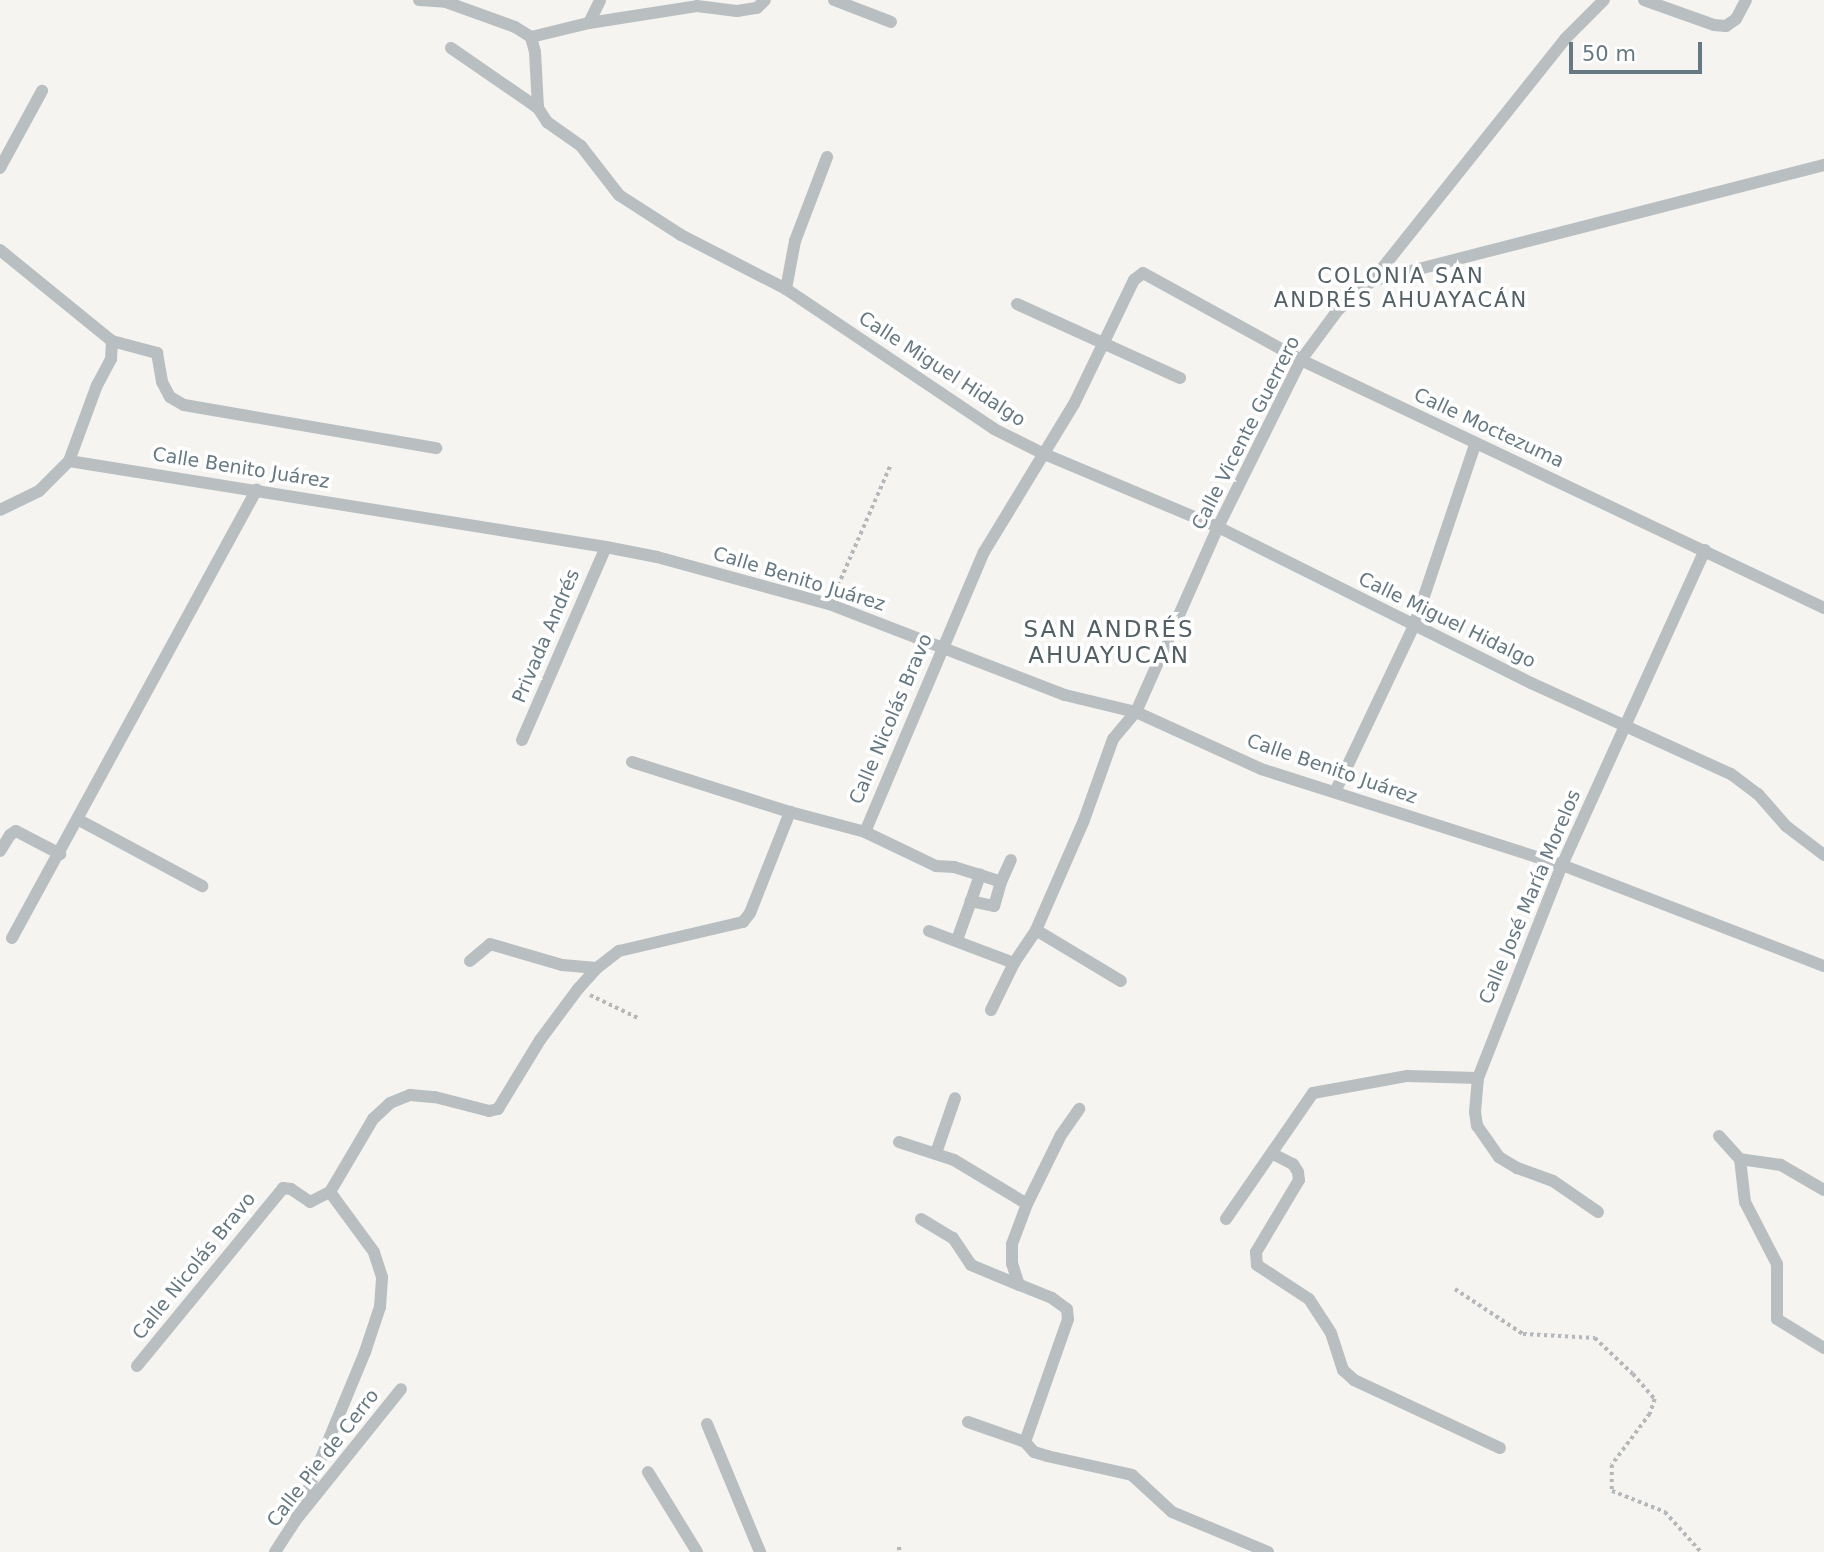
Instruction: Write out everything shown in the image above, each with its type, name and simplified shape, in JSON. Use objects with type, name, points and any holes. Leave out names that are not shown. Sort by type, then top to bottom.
[{"type":"street","points":[[419,0],[446,2],[516,27],[531,37],[535,52],[538,108]]},
{"type":"street","points":[[589,23],[600,0]]},
{"type":"street","points":[[531,37],[589,23],[697,6],[737,11],[757,8],[765,0]]},
{"type":"street","points":[[834,0],[891,22]]},
{"type":"street","points":[[1372,281],[1565,39],[1604,0]]},
{"type":"street","points":[[1644,0],[1714,25],[1726,26],[1736,19],[1746,0]]},
{"type":"street","name":"Calle Miguel Hidalgo","points":[[451,48],[538,108],[547,122],[581,146],[619,195],[681,235],[786,289],[994,429],[1042,453],[1218,527],[1414,626],[1731,774],[1758,794],[1786,826],[1824,855]]},
{"type":"street","points":[[0,169],[42,91]]},
{"type":"street","points":[[786,289],[795,241],[827,157]]},
{"type":"street","name":"Calle Vicente Guerrero","points":[[991,1010],[1014,964],[1036,930],[1084,820],[1113,739],[1136,712],[1218,527],[1301,360],[1338,310],[1372,281],[1824,165]]},
{"type":"street","points":[[0,250],[112,341],[157,353],[162,382],[170,397],[184,405],[436,448]]},
{"type":"street","name":"Calle Nicolás Bravo","points":[[632,762],[790,812],[865,832],[984,552],[1074,404],[1134,279],[1143,273]]},
{"type":"street","name":"Calle Moctezuma","points":[[1143,273],[1301,360],[1824,608]]},
{"type":"street","points":[[1017,304],[1104,341],[1180,378]]},
{"type":"street","points":[[0,510],[39,491],[69,461],[97,385],[111,359],[112,341]]},
{"type":"street","points":[[1335,792],[1414,626],[1475,444]]},
{"type":"street","name":"Calle Benito Juárez","points":[[69,461],[606,547],[657,557],[829,604],[1065,695],[1136,712],[1261,769],[1562,865],[1824,966]]},
{"type":"street","points":[[12,938],[79,820],[257,489]]},
{"type":"street","name":"Privada Andrés","points":[[522,740],[606,547]]},
{"type":"street","name":"Calle José María Morelos","points":[[1598,1212],[1553,1181],[1517,1168],[1499,1157],[1477,1126],[1475,1112],[1478,1078],[1562,865],[1705,550]]},
{"type":"street","points":[[295,1521],[365,1352],[380,1307],[382,1277],[374,1252],[330,1192],[373,1119],[390,1103],[410,1096],[435,1097],[489,1111],[498,1109],[540,1040],[578,989],[597,968],[619,951],[743,922],[750,913],[790,812]]},
{"type":"street","points":[[79,820],[202,886]]},
{"type":"street","points":[[0,850],[16,831],[60,854]]},
{"type":"street","points":[[865,832],[936,866],[1002,882]]},
{"type":"street","points":[[971,901],[994,906],[1011,860]]},
{"type":"street","points":[[957,940],[980,875]]},
{"type":"street","points":[[1036,930],[1121,981]]},
{"type":"street","points":[[929,931],[1014,964]]},
{"type":"street","points":[[470,961],[490,944],[562,965],[597,968]]},
{"type":"street","points":[[1226,1219],[1273,1154],[1312,1093],[1407,1076],[1478,1078]]},
{"type":"street","points":[[936,1153],[955,1098]]},
{"type":"street","points":[[1019,1285],[1012,1263],[1012,1244],[1027,1204],[1061,1135],[1079,1109]]},
{"type":"street","points":[[1719,1136],[1740,1159],[1745,1202],[1777,1264],[1777,1319],[1824,1348]]},
{"type":"street","points":[[899,1142],[954,1160],[1027,1204]]},
{"type":"street","points":[[1273,1154],[1293,1164],[1298,1171],[1299,1180],[1256,1252],[1257,1265],[1309,1299],[1331,1333],[1343,1370],[1354,1380],[1500,1448]]},
{"type":"street","points":[[1740,1159],[1781,1165],[1824,1191]]},
{"type":"street","name":"Calle Nicolás Bravo","points":[[138,1366],[284,1188],[291,1189],[310,1202],[330,1192]]},
{"type":"street","points":[[921,1219],[953,1238],[971,1265],[1052,1298],[1067,1308],[1069,1319],[1025,1442]]},
{"type":"street","name":"Calle Pie de Cerro","points":[[275,1552],[295,1521],[401,1389]]},
{"type":"street","points":[[968,1422],[1025,1442],[1034,1452],[1132,1475],[1172,1512],[1269,1552]]},
{"type":"street","points":[[707,1424],[760,1552]]},
{"type":"street","points":[[648,1472],[698,1552]]},
{"type":"path","points":[[829,604],[890,466]]},
{"type":"path","points":[[578,989],[638,1018]]},
{"type":"path","points":[[1455,1289],[1523,1334],[1595,1338],[1633,1374],[1655,1399],[1650,1414],[1612,1465],[1612,1491],[1665,1512],[1701,1552]]},
{"type":"district","name":"COLONIA SAN ANDRÉS AHUAYACÁN","points":[[1401,288]]},
{"type":"district","name":"SAN ANDRÉS AHUAYUCAN","points":[[1109,642]]}]
